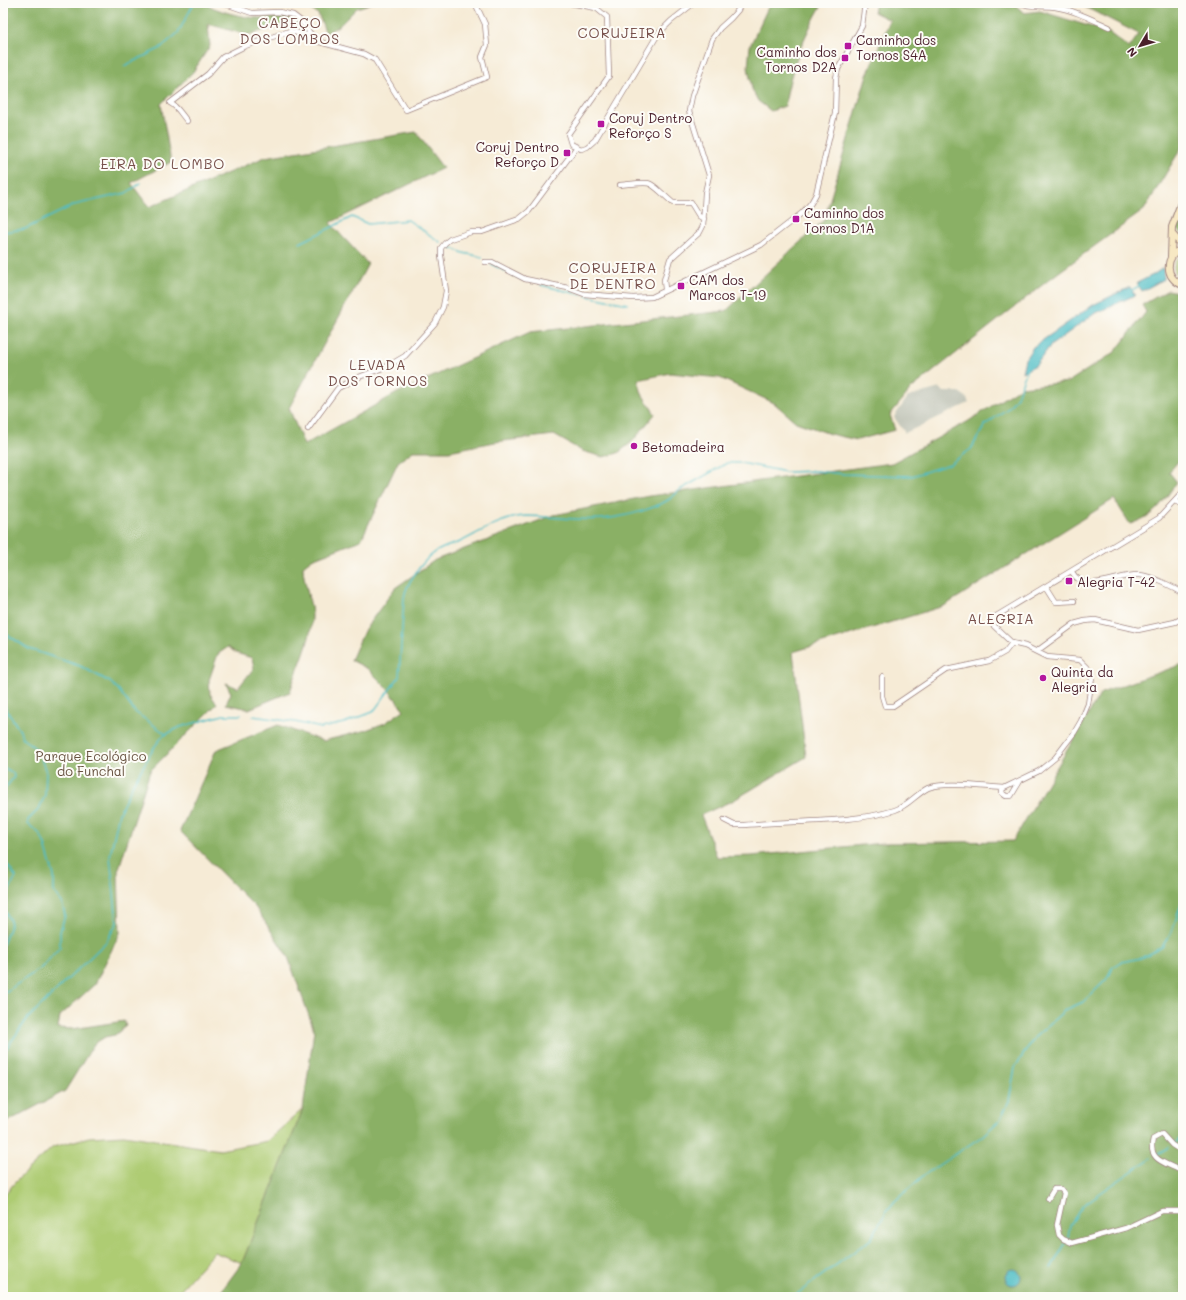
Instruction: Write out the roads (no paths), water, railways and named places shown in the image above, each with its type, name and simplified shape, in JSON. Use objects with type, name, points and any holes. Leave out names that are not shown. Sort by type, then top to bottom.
[{"type":"main road","points":[[1183,198],[1172,224],[1171,257],[1168,264],[1171,276],[1175,282],[1183,285]]},
{"type":"main road","points":[[1171,257],[1183,248],[1172,234]]},
{"type":"street","points":[[223,3],[252,13],[279,12],[293,15],[301,21],[316,41],[364,54],[375,60],[406,110],[487,77],[482,57],[487,45],[485,24],[476,5]]},
{"type":"street","points":[[570,3],[596,8],[608,17],[609,76],[569,131],[568,139],[576,148],[581,149],[591,144],[658,34],[671,21],[694,3]]},
{"type":"street","points":[[665,289],[664,280],[670,259],[700,232],[704,219],[705,193],[709,175],[689,111],[712,39],[720,28],[732,18],[741,3]]},
{"type":"street","points":[[485,262],[492,262],[525,279],[568,288],[584,294],[641,299],[652,297],[665,289],[719,267],[762,245],[811,204],[816,194],[835,113],[836,78],[838,69],[862,26],[865,3]]},
{"type":"street","points":[[1021,3],[1025,6],[1045,5],[1062,8],[1109,27]]},
{"type":"street","points":[[187,121],[181,115],[176,106],[170,103],[208,74],[223,57],[245,46],[290,30],[311,36]]},
{"type":"street","points":[[308,429],[338,388],[359,377],[388,366],[405,356],[435,323],[443,307],[446,291],[441,256],[442,248],[445,243],[450,238],[471,232],[482,232],[519,219],[529,211],[576,148]]},
{"type":"street","points":[[620,185],[640,182],[651,183],[672,203],[691,203],[699,216],[704,219]]},
{"type":"street","points":[[724,820],[734,824],[744,825],[851,818],[896,810],[906,805],[928,788],[942,785],[1004,788],[1039,771],[1056,758],[1081,721],[1088,704],[1092,687],[1092,678],[1089,669],[1080,660],[1047,657],[1037,651],[1012,643],[993,625],[992,618],[1072,572],[1159,518],[1183,492]]},
{"type":"street","points":[[1174,502],[1183,505]]},
{"type":"street","points":[[1072,572],[1075,578],[1081,583],[1105,582],[1140,575],[1183,593]]},
{"type":"street","points":[[1046,586],[1056,602],[1074,601]]},
{"type":"street","points":[[1037,651],[1074,624],[1085,621],[1095,620],[1138,630],[1175,622],[1183,618]]},
{"type":"street","points":[[882,677],[882,696],[885,706],[893,706],[946,670],[989,661],[1005,652],[1012,643]]},
{"type":"street","points":[[1004,788],[1001,792],[1009,796],[1012,794],[1020,781]]},
{"type":"street","points":[[1183,1152],[1172,1145],[1162,1134],[1153,1139],[1152,1150],[1156,1159],[1183,1172]]},
{"type":"street","points":[[1048,1199],[1054,1189],[1061,1190],[1064,1193],[1057,1225],[1059,1235],[1063,1239],[1072,1243],[1117,1231],[1162,1211],[1183,1211]]},
{"type":"water","points":[[1163,268],[1164,279],[1142,291],[1137,283]]},
{"type":"water","points":[[1130,287],[1135,295],[1094,314],[1050,346],[1036,365],[1022,372],[1025,359],[1033,347],[1093,305]]},
{"type":"water","points":[[1013,1269],[1020,1274],[1021,1277],[1016,1284],[1013,1285],[1006,1280],[1005,1277],[1010,1270]]},
{"type":"waterway","points":[[124,66],[159,49],[178,33],[194,3]]},
{"type":"waterway","points":[[3,232],[25,229],[74,205],[126,193],[141,183]]},
{"type":"waterway","points":[[300,243],[352,217],[368,224],[408,220],[440,242]]},
{"type":"waterway","points":[[448,246],[463,253],[482,258]]},
{"type":"waterway","points":[[491,264],[524,280]]},
{"type":"waterway","points":[[541,285],[582,295]]},
{"type":"waterway","points":[[1132,290],[1139,286]]},
{"type":"waterway","points":[[587,296],[628,304]]},
{"type":"waterway","points":[[253,716],[295,722],[321,728],[344,723],[373,712],[399,677],[404,598],[405,592],[415,573],[429,557],[437,551],[460,542],[500,522],[526,516],[602,519],[632,514],[664,502],[678,491],[727,463],[741,463],[786,472],[817,471],[844,474],[912,476],[950,464],[971,449],[985,425],[1008,408],[1017,397],[1027,369]]},
{"type":"waterway","points":[[3,632],[29,649],[80,666],[110,682],[118,689],[135,712],[166,734]]},
{"type":"waterway","name":"LEVADA DOS TORNOS","points":[[3,704],[20,731],[23,739],[38,750],[46,772],[45,795],[39,809],[28,820],[28,824],[40,834],[45,845],[54,876],[54,892],[62,903],[65,915],[60,932],[60,947],[41,968],[7,991],[3,991]]},
{"type":"waterway","points":[[3,1053],[28,1018],[106,942],[117,923],[110,856],[119,813],[133,784],[155,746],[163,736],[180,727],[223,715],[241,715]]},
{"type":"waterway","points":[[3,767],[13,773],[14,777],[3,791]]},
{"type":"waterway","points":[[3,859],[16,877],[3,902]]},
{"type":"waterway","points":[[793,1297],[871,1239],[886,1212],[895,1201],[924,1175],[981,1137],[1000,1120],[1009,1101],[1015,1067],[1035,1037],[1065,1010],[1083,1002],[1106,980],[1112,968],[1121,962],[1141,958],[1162,947],[1172,931],[1183,899]]},
{"type":"waterway","points":[[3,906],[11,923],[3,944]]},
{"type":"waterway","points":[[1175,1143],[1183,1136]]},
{"type":"waterway","points":[[1157,1154],[1169,1147]]},
{"type":"waterway","points":[[1068,1238],[1070,1225],[1083,1205],[1151,1158]]},
{"type":"waterway","points":[[1051,1268],[1065,1244]]},
{"type":"place","name":"Caminho dos Tornos S4A","points":[[848,46]]},
{"type":"place","name":"Caminho dos Tornos D2A","points":[[845,58]]},
{"type":"place","name":"Coruj Dentro Reforço S","points":[[601,124]]},
{"type":"place","name":"Coruj Dentro Reforço D","points":[[567,153]]},
{"type":"place","name":"Caminho dos Tornos D1A","points":[[796,219]]},
{"type":"place","name":"CAM dos Marcos T-19","points":[[681,286]]},
{"type":"place","name":"Betomadeira","points":[[634,446]]},
{"type":"place","name":"Alegria T-42","points":[[1069,581]]},
{"type":"place","name":"Quinta da Alegria","points":[[1043,678]]},
{"type":"district","name":"CABEÇO DOS LOMBOS","points":[[290,30]]},
{"type":"district","name":"CORUJEIRA","points":[[622,32]]},
{"type":"district","name":"EIRA DO LOMBO","points":[[163,163]]},
{"type":"district","name":"CORUJEIRA DE DENTRO","points":[[613,276]]},
{"type":"district","name":"LEVADA DOS TORNOS","points":[[378,372]]},
{"type":"district","name":"ALEGRIA","points":[[1001,618]]},
{"type":"park label","name":"Parque Ecológico do Funchal","points":[[91,762]]}]
